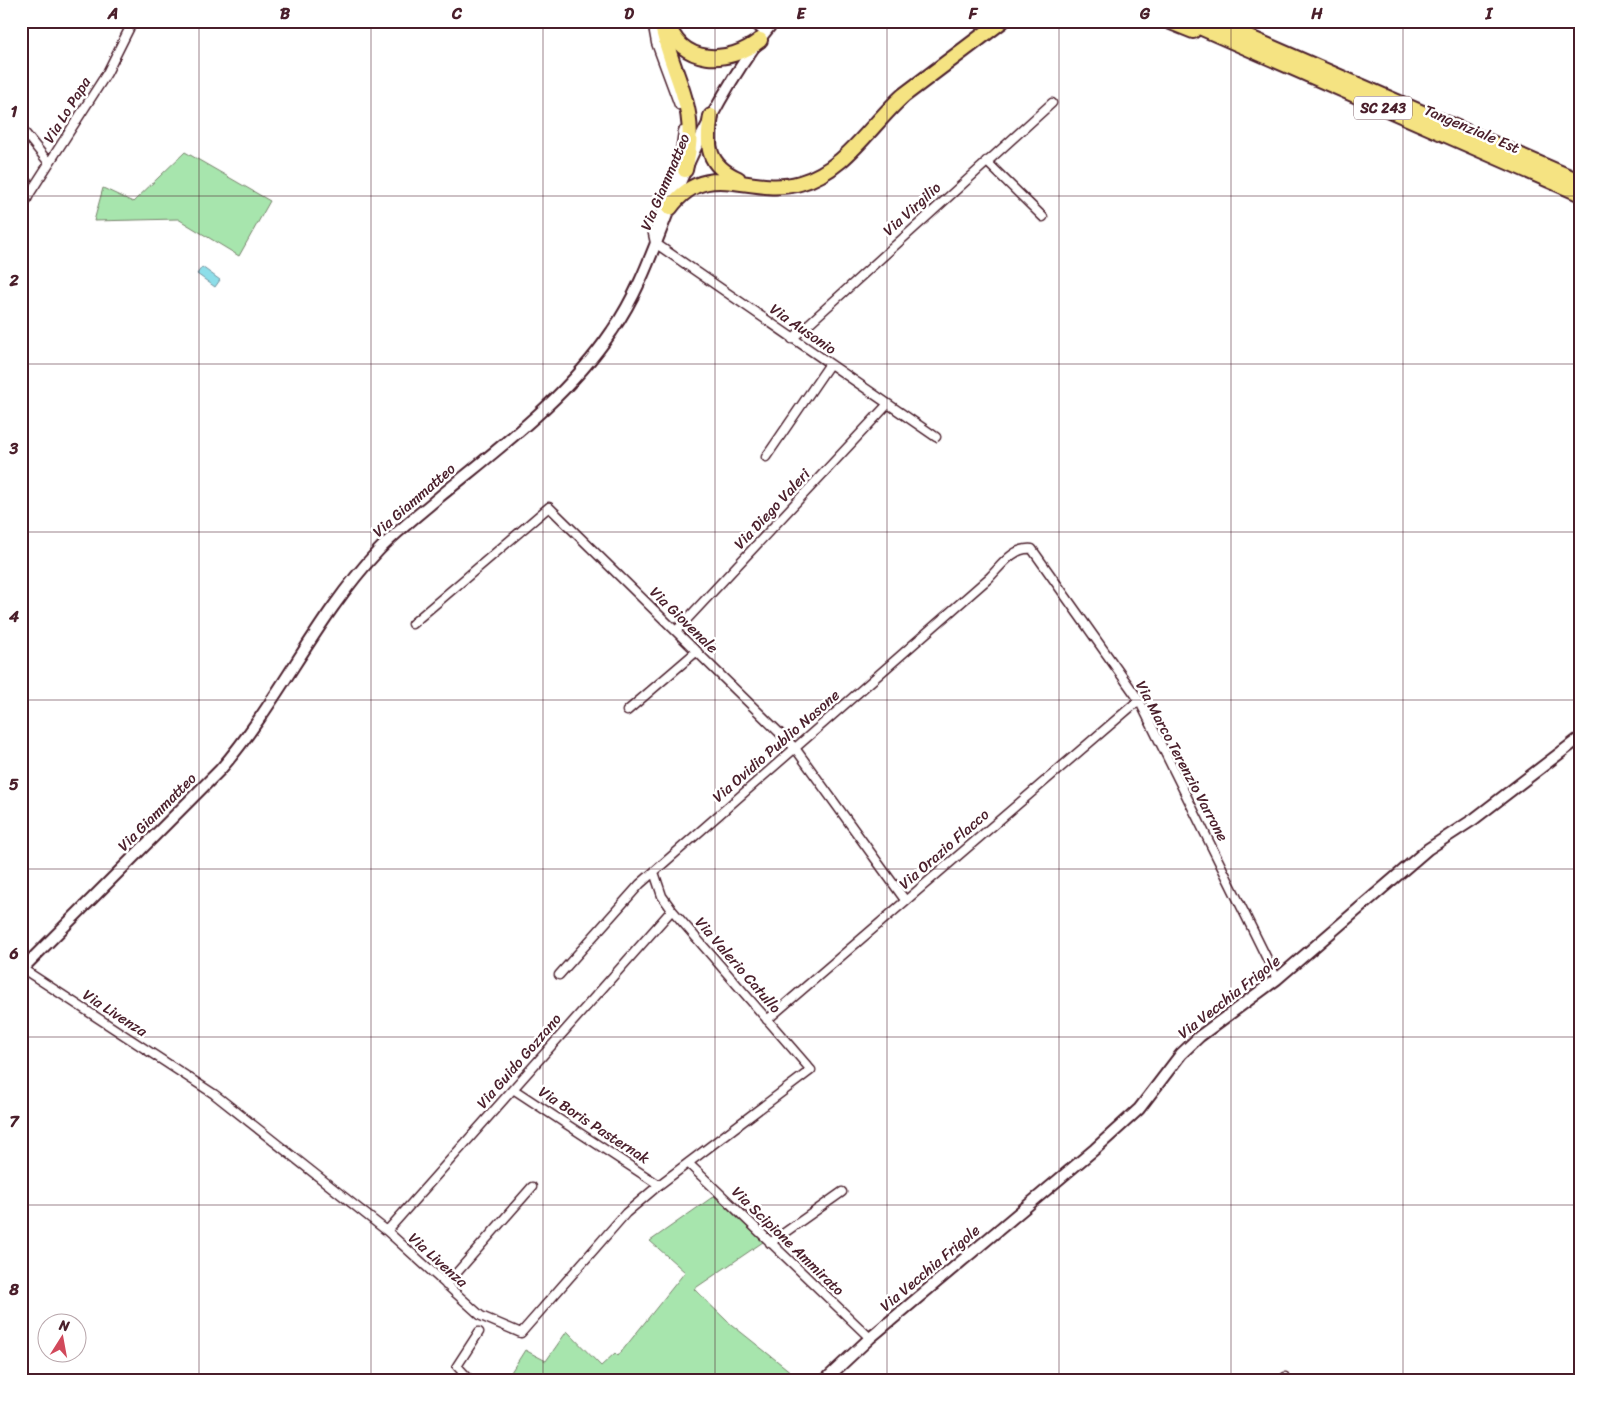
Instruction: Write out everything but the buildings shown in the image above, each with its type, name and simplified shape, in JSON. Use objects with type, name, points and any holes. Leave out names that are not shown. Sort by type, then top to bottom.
[{"type":"highway","points":[[661,21],[689,113],[690,145],[685,170]]},
{"type":"highway","points":[[667,21],[674,35],[686,48],[708,57],[730,56],[751,47],[762,36]]},
{"type":"highway","points":[[670,208],[684,191],[707,181],[730,180],[776,188],[800,183],[828,170],[850,151],[889,108],[1002,21]]},
{"type":"highway","points":[[989,32],[1010,21]]},
{"type":"highway","points":[[1168,21],[1206,37],[1222,37]]},
{"type":"highway","name":"Tangenziale Est","points":[[1186,21],[1581,194]]},
{"type":"highway","name":"Tangenziale Est","points":[[1211,21],[1581,182]]},
{"type":"highway","points":[[1229,21],[1283,48],[1287,54]]},
{"type":"highway","points":[[711,116],[708,145],[713,160],[730,175],[755,185]]},
{"type":"street","name":"Via Lo Papa","points":[[21,212],[107,73],[133,21]]},
{"type":"street","points":[[652,21],[656,43],[677,98],[683,136],[675,176],[653,234],[655,243]]},
{"type":"street","points":[[749,21],[762,36]]},
{"type":"street","name":"Via Giammatteo","points":[[22,970],[237,751],[324,620],[378,551],[552,402],[585,367],[624,312],[685,170],[729,83],[774,21]]},
{"type":"street","name":"Via Virgilio","points":[[792,339],[1052,103]]},
{"type":"street","points":[[21,128],[49,164]]},
{"type":"street","points":[[986,162],[1043,217]]},
{"type":"street","name":"Via Ausonio","points":[[655,243],[829,365],[936,437]]},
{"type":"street","points":[[766,457],[829,365]]},
{"type":"street","name":"Via Diego Valeri","points":[[676,631],[887,405]]},
{"type":"street","name":"Via Giovenale","points":[[412,624],[549,507],[795,748],[905,900]]},
{"type":"street","name":"Via Marco Terenzio Varrone","points":[[1023,548],[1032,549],[1139,700],[1277,979]]},
{"type":"street","name":"Via Ovidio Publio Nasone","points":[[559,975],[640,884],[989,578],[1014,553],[1023,548]]},
{"type":"street","points":[[627,710],[697,652]]},
{"type":"street","name":"Via Orazio Flacco","points":[[767,1020],[1139,700]]},
{"type":"street","name":"Via Vecchia Frigole","points":[[825,1380],[870,1338],[1095,1149],[1138,1109],[1181,1054],[1200,1036],[1277,979],[1428,849],[1474,820],[1524,780],[1553,761],[1581,737]]},
{"type":"street","name":"Via Valerio Catullo","points":[[654,872],[662,896],[672,910],[811,1070]]},
{"type":"street","name":"Via Guido Gozzano","points":[[387,1232],[672,910]]},
{"type":"street","name":"Via Livenza","points":[[22,970],[214,1094],[387,1232],[481,1316],[521,1333],[626,1213],[659,1185],[811,1070]]},
{"type":"street","name":"Via Boris Pasternak","points":[[514,1089],[659,1185]]},
{"type":"street","name":"Via Scipione Ammirato","points":[[688,1163],[870,1338]]},
{"type":"street","points":[[446,1285],[532,1187]]},
{"type":"street","points":[[770,1242],[842,1192]]},
{"type":"street","points":[[470,1380],[457,1366],[479,1332]]},
{"type":"green space","points":[[185,152],[270,201],[239,256],[178,219],[94,221],[103,188],[133,202]]},
{"type":"green space","points":[[714,1196],[763,1242],[694,1289],[727,1321],[801,1380],[506,1380],[525,1350],[546,1361],[567,1331],[601,1366],[615,1353],[618,1356],[685,1272],[650,1241]]},
{"type":"water","points":[[202,267],[220,280],[215,287],[197,274]]}]
